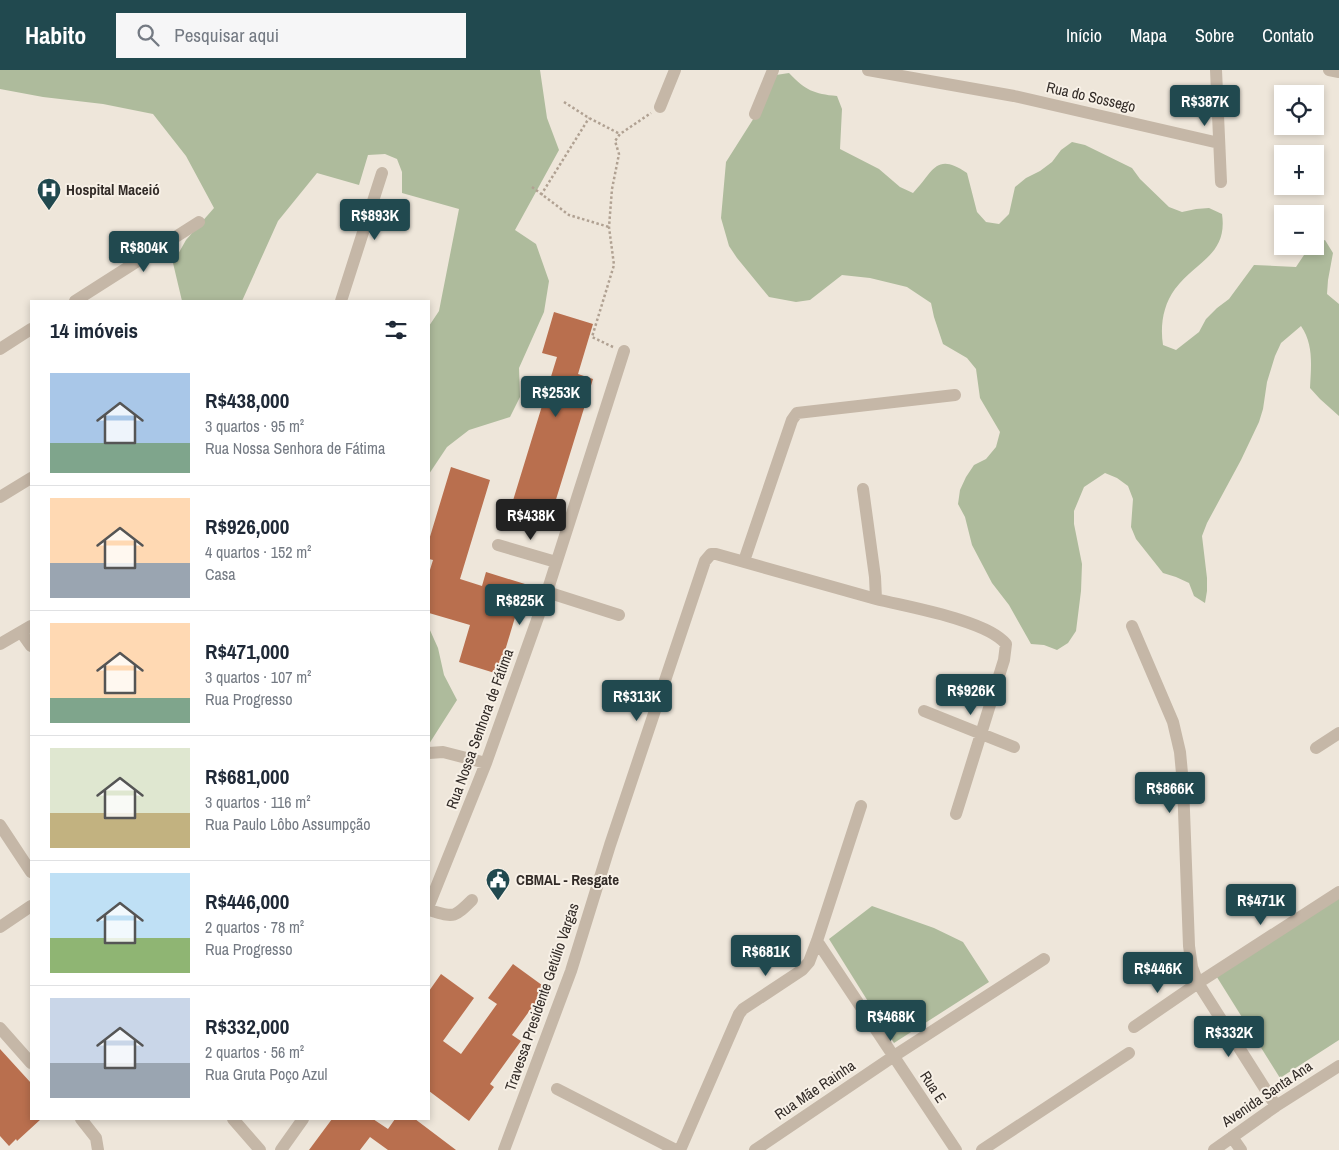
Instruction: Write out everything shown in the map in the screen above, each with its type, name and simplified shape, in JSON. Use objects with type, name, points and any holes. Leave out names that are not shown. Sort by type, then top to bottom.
[{"type":"street","points":[[660,107],[675,70]]},
{"type":"street","points":[[755,114],[773,70]]},
{"type":"street","name":"Rua do Sossego","points":[[868,70],[1014,96],[1219,142]]},
{"type":"street","points":[[1216,70],[1221,182]]},
{"type":"street","points":[[1329,70],[1339,72]]},
{"type":"street","points":[[342,300],[382,173]]},
{"type":"street","points":[[77,300],[199,222]]},
{"type":"street","points":[[0,349],[30,330]]},
{"type":"street","name":"Rua Nossa Senhora de Fátima","points":[[430,903],[486,763],[547,592],[624,351]]},
{"type":"street","points":[[744,561],[792,420],[797,413],[955,395]]},
{"type":"street","points":[[0,497],[30,479]]},
{"type":"street","points":[[863,489],[876,599]]},
{"type":"street","points":[[498,545],[556,562]]},
{"type":"street","name":"Travessa Presidente Getúlio Vargas","points":[[504,1150],[571,971],[610,845],[705,561],[711,554],[744,561],[876,599],[975,624],[1001,638],[1006,644],[1004,660],[980,733]]},
{"type":"street","points":[[547,592],[619,615]]},
{"type":"street","points":[[1132,626],[1173,722],[1180,752],[1192,967],[1198,983],[1276,1106]]},
{"type":"street","points":[[0,644],[26,629],[30,643]]},
{"type":"street","points":[[924,711],[1014,747]]},
{"type":"street","points":[[956,814],[980,733]]},
{"type":"street","points":[[1316,748],[1339,733]]},
{"type":"street","points":[[430,753],[443,752],[486,763]]},
{"type":"street","points":[[557,1089],[675,1149],[739,1014],[743,1009],[802,970],[809,962],[860,806]]},
{"type":"street","points":[[0,826],[30,871]]},
{"type":"street","points":[[1134,1027],[1198,983],[1339,892]]},
{"type":"street","points":[[430,910],[454,916],[472,900]]},
{"type":"street","points":[[0,927],[30,907]]},
{"type":"street","name":"Rua E","points":[[817,941],[956,1150]]},
{"type":"street","name":"Rua Mãe Rainha","points":[[755,1150],[894,1056],[1044,959]]},
{"type":"street","points":[[0,1028],[30,1062]]},
{"type":"street","points":[[982,1150],[1128,1053]]},
{"type":"street","name":"Avenida Santa Ana","points":[[1214,1150],[1276,1106],[1339,1066]]},
{"type":"street","points":[[82,1120],[96,1138],[98,1150]]},
{"type":"street","points":[[234,1120],[260,1150]]},
{"type":"street","points":[[281,1150],[302,1120]]},
{"type":"street","points":[[1232,1137],[1241,1150]]},
{"type":"path","points":[[564,102],[620,134]]},
{"type":"path","points":[[624,351],[592,337],[614,265],[609,227],[612,190],[619,154],[615,141],[620,134],[660,107]]},
{"type":"path","points":[[540,195],[589,118]]},
{"type":"path","points":[[532,187],[540,195],[569,215],[609,227]]},
{"type":"green space","points":[[0,70],[540,70],[547,118],[559,150],[515,230],[536,244],[549,281],[544,312],[519,368],[520,397],[510,417],[469,430],[447,447],[430,472],[430,324],[439,311],[459,209],[402,193],[402,172],[397,159],[385,154],[368,155],[359,185],[317,173],[278,221],[242,300],[182,300],[173,263],[186,240],[214,208],[186,156],[153,114],[103,104],[43,97],[0,89]]},
{"type":"green space","points":[[789,73],[810,90],[837,96],[842,109],[840,149],[879,169],[900,187],[913,193],[930,172],[941,164],[948,164],[967,173],[977,212],[986,222],[999,224],[1009,214],[1015,187],[1052,162],[1061,150],[1072,142],[1085,145],[1132,168],[1140,179],[1169,207],[1182,212],[1209,208],[1222,214],[1223,228],[1215,248],[1209,256],[1183,279],[1171,295],[1165,309],[1162,323],[1163,345],[1176,350],[1199,332],[1206,319],[1229,299],[1254,265],[1296,267],[1304,255],[1324,255],[1325,240],[1333,253],[1327,294],[1339,304],[1339,416],[1310,388],[1310,348],[1301,326],[1281,343],[1267,382],[1259,422],[1202,536],[1207,578],[1205,603],[1194,596],[1189,583],[1163,573],[1136,539],[1131,527],[1133,499],[1128,486],[1117,478],[1105,473],[1084,487],[1074,511],[1074,524],[1082,564],[1076,631],[1068,643],[1057,650],[1044,645],[1031,644],[1009,605],[992,583],[972,545],[965,517],[958,504],[960,490],[966,477],[974,465],[986,459],[996,447],[1000,432],[980,398],[976,369],[967,358],[943,344],[931,303],[907,287],[870,278],[842,275],[810,300],[796,302],[769,297],[729,246],[721,218],[726,162],[764,102],[776,75]]},
{"type":"green space","points":[[430,630],[438,648],[444,675],[457,700],[430,742]]},
{"type":"green space","points":[[1339,891],[1339,1040],[1280,1078],[1215,974]]},
{"type":"green space","points":[[872,906],[934,928],[963,942],[989,982],[894,1043],[829,939]]},
{"type":"building","points":[[554,312],[593,324],[578,374],[593,379],[550,519],[511,507],[557,357],[542,353]]},
{"type":"building","points":[[451,467],[490,480],[460,579],[482,586],[486,572],[525,584],[498,674],[459,662],[470,625],[430,613],[430,570],[433,560],[430,559],[430,537]]},
{"type":"building","points":[[513,964],[546,988],[512,1035],[521,1041],[490,1084],[494,1087],[469,1121],[430,1092],[430,990],[441,974],[474,998],[443,1041],[461,1054],[497,1004],[488,998]]},
{"type":"building","points":[[0,1049],[30,1082],[30,1120],[40,1120],[9,1146],[0,1136]]},
{"type":"building","points":[[331,1120],[374,1120],[388,1129],[394,1120],[416,1120],[456,1150],[388,1150],[370,1137],[360,1150],[309,1150]]},
{"type":"place","name":"Hospital Maceió","points":[[49,211]]},
{"type":"place","name":"CBMAL - Resgate","points":[[498,901]]}]
